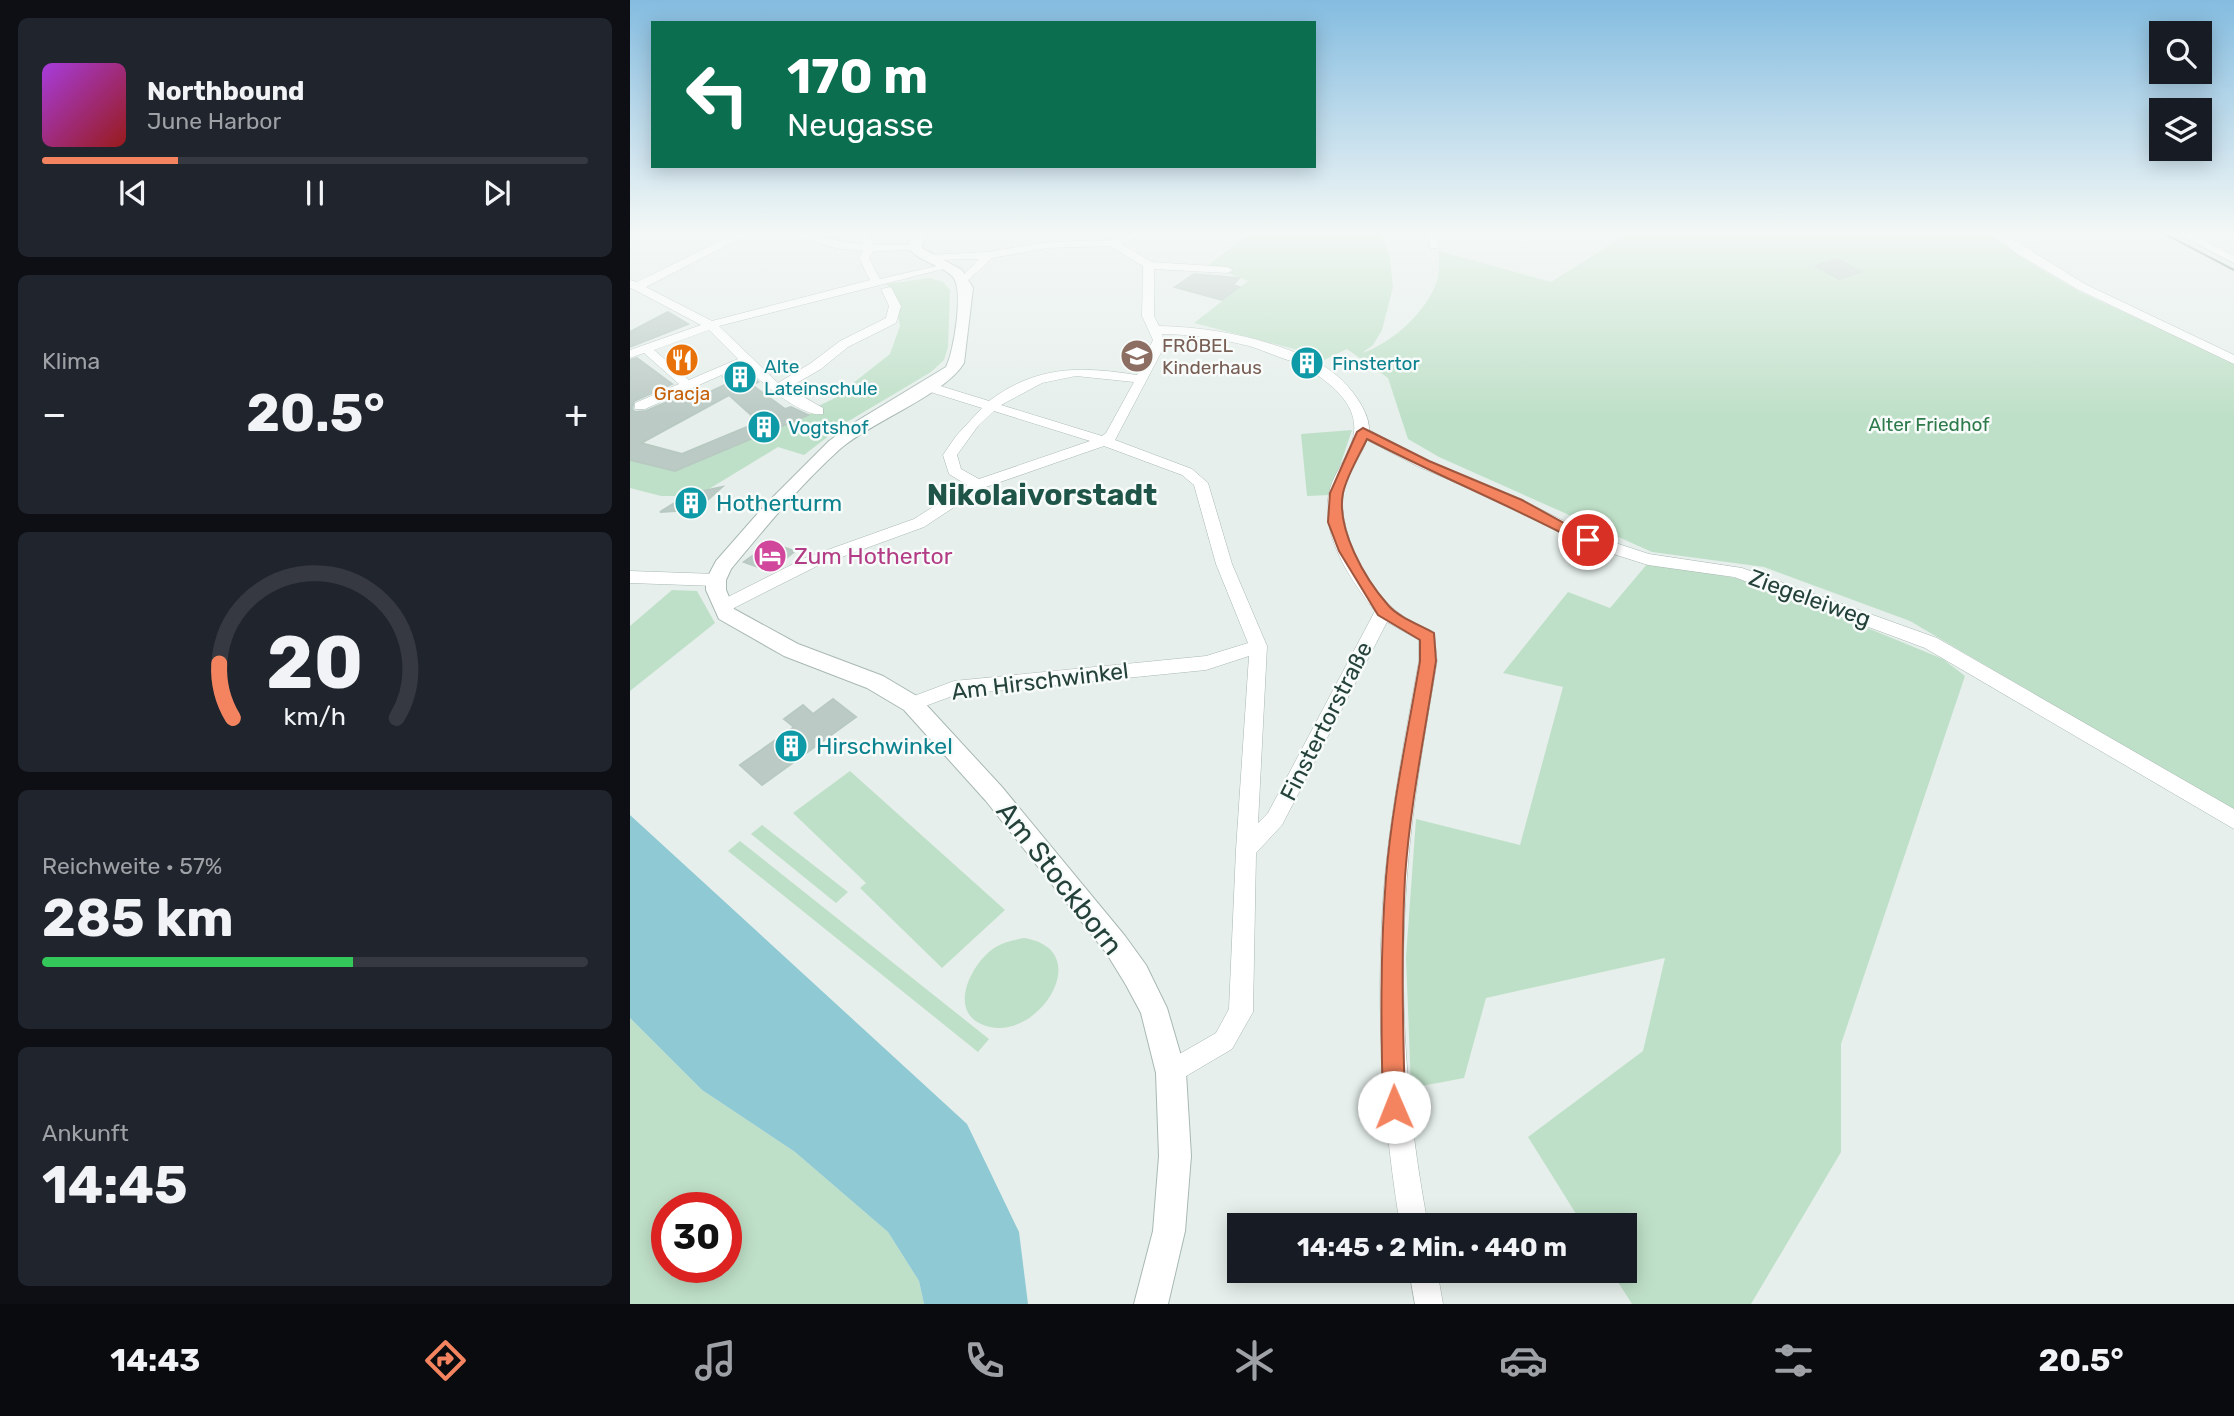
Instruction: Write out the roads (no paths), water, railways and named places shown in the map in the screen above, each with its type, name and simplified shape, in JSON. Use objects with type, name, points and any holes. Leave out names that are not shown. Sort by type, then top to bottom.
[{"type":"street","points":[[651,294],[711,325],[744,361],[777,390],[818,411]]},
{"type":"street","points":[[630,354],[711,325],[843,294]]},
{"type":"street","points":[[777,390],[816,366],[844,344],[892,320],[895,306],[887,294]]},
{"type":"street","points":[[912,704],[875,682],[777,643],[726,614],[716,590],[716,580],[723,566],[772,508],[835,445],[863,424],[946,376],[956,363],[965,294]]},
{"type":"street","points":[[722,607],[811,562],[919,523],[978,485],[1112,436],[1158,347],[1159,341],[1148,316],[1148,294]]},
{"type":"street","points":[[2096,294],[2234,359]]},
{"type":"street","points":[[1155,330],[1175,330],[1267,347],[1307,362],[1330,377],[1360,411],[1363,432],[1336,493],[1335,522],[1346,551],[1384,611],[1428,637],[1428,661],[1402,820],[1396,876],[1391,987],[1394,1107],[1411,1213]]},
{"type":"street","points":[[645,348],[687,385]]},
{"type":"street","points":[[640,407],[744,361]]},
{"type":"street","points":[[978,485],[954,471],[950,455],[969,426],[989,407],[1015,389],[1062,374],[1091,372],[1141,379]]},
{"type":"street","points":[[929,387],[1104,441],[1188,472],[1201,483],[1224,564],[1258,646],[1246,850],[1246,918],[1241,1012],[1224,1041],[1171,1073]]},
{"type":"street","name":"Ziegeleiweg","points":[[1363,432],[1424,464],[1517,503],[1588,540],[1648,559],[1737,572],[1931,643],[2234,820]]},
{"type":"street","points":[[630,577],[716,580]]},
{"type":"street","name":"Finstertorstraße","points":[[1246,850],[1275,819],[1384,611]]},
{"type":"street","name":"Am Hirschwinkel","points":[[912,704],[954,688],[1206,663],[1258,646]]},
{"type":"street","name":"Am Stockborn","points":[[912,704],[994,794],[1116,945],[1153,1008],[1171,1073],[1175,1156],[1169,1231],[1151,1304]]},
{"type":"street","points":[[1425,1283],[1429,1304]]},
{"type":"water","points":[[630,815],[967,1124],[1019,1232],[1028,1304],[924,1304],[919,1281],[888,1232],[795,1152],[702,1090],[630,1018]]},
{"type":"place","name":"FRÖBEL Kinderhaus","points":[[1137,356]]},
{"type":"place","name":"Gracja","points":[[682,360]]},
{"type":"place","name":"Finstertor","points":[[1307,363]]},
{"type":"place","name":"Alte Lateinschule","points":[[740,377]]},
{"type":"place","name":"Vogtshof","points":[[764,427]]},
{"type":"place","name":"Hotherturm","points":[[691,503]]},
{"type":"place","name":"Zum Hothertor","points":[[770,556]]},
{"type":"place","name":"Hirschwinkel","points":[[791,746]]},
{"type":"district","name":"Nikolaivorstadt","points":[[1042,495]]},
{"type":"park label","name":"Alter Friedhof","points":[[1929,424]]}]
